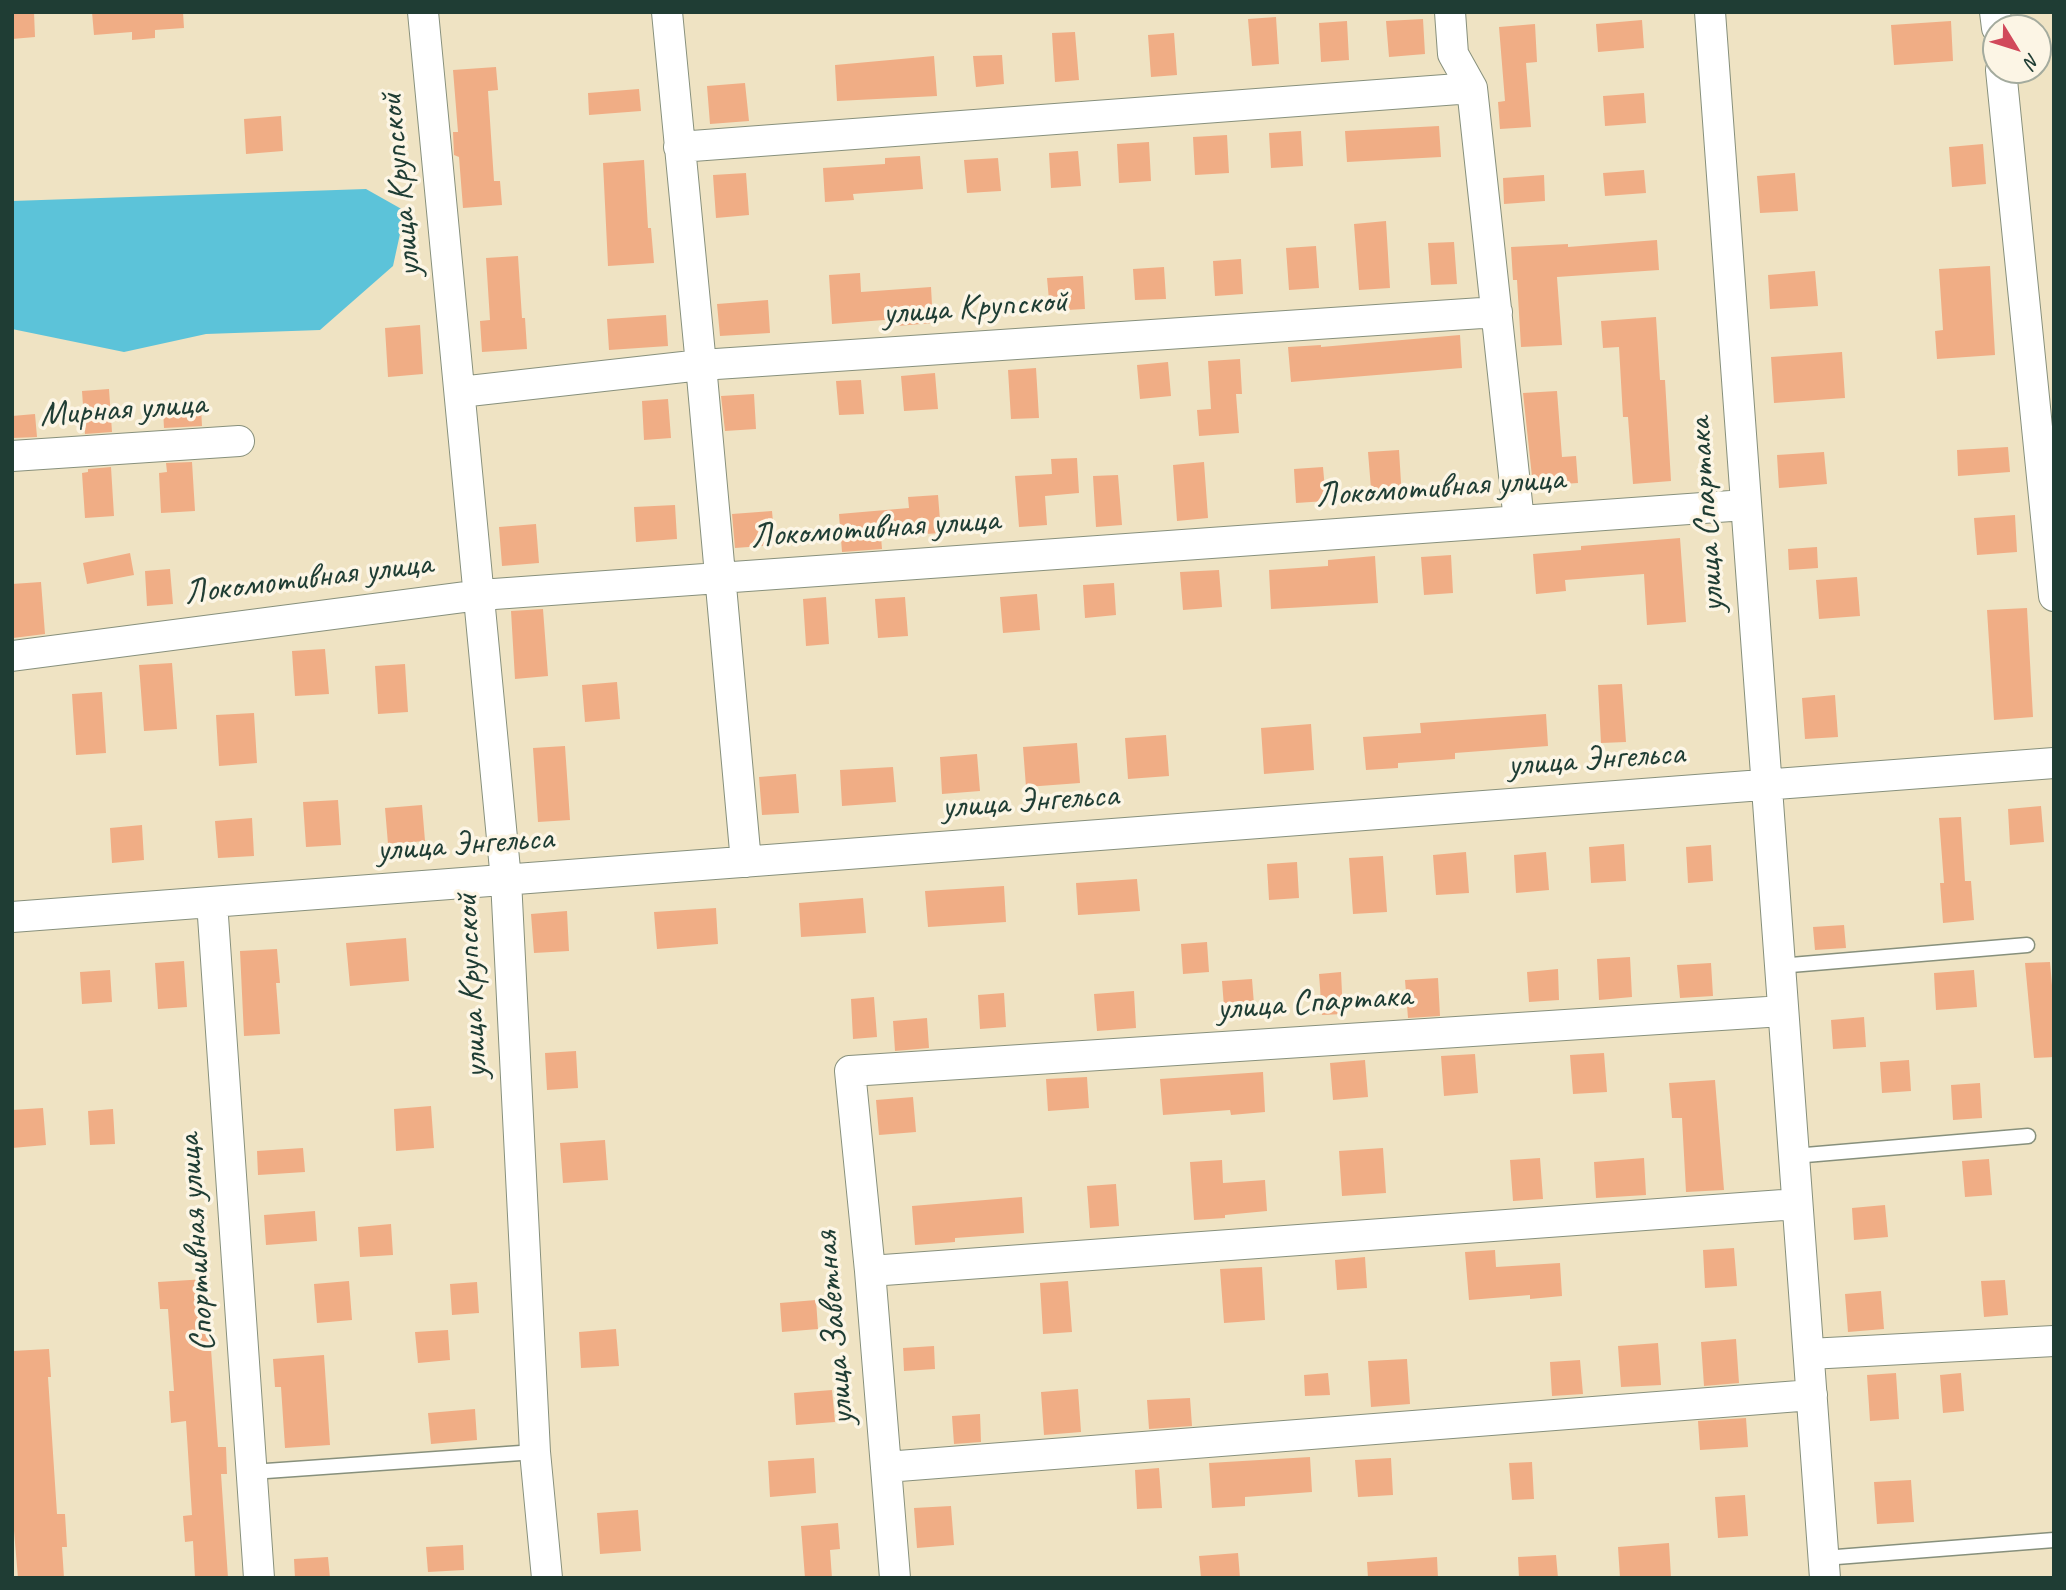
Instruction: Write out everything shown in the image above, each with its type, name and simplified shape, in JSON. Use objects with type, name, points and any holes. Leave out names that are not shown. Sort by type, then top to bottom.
[{"type":"street","name":"улица Крупской","points":[[423,12],[506,880],[535,1452],[547,1578]]},
{"type":"street","points":[[667,12],[746,862]]},
{"type":"street","points":[[1450,12],[1453,54],[1472,88],[1519,521]]},
{"type":"street","name":"улица Спартака","points":[[1710,12],[1825,1568]]},
{"type":"street","points":[[2002,84],[2054,596]]},
{"type":"street","points":[[680,147],[1472,88]]},
{"type":"street","name":"улица Крупской","points":[[460,392],[701,365],[1497,312]]},
{"type":"street","name":"Мирная улица","points":[[12,456],[239,441]]},
{"type":"street","name":"Локомотивная улица","points":[[12,656],[480,596],[1745,505]]},
{"type":"street","name":"улица Энгельса","points":[[12,917],[2054,763]]},
{"type":"street","name":"Спортивная улица","points":[[212,902],[259,1578]]},
{"type":"street","name":"улица Спартака","points":[[849,1071],[1783,1011]]},
{"type":"street","name":"улица Заветная","points":[[849,1071],[870,1271],[895,1578]]},
{"type":"street","points":[[870,1271],[1797,1204]]},
{"type":"street","points":[[1809,1354],[2054,1341]]},
{"type":"street","points":[[886,1467],[1812,1395]]},
{"type":"lane","points":[[1779,966],[2027,945]]},
{"type":"lane","points":[[1794,1156],[2028,1136]]},
{"type":"lane","points":[[251,1472],[535,1452]]},
{"type":"lane","points":[[1825,1568],[2054,1540]]},
{"type":"water","points":[[366,189],[405,211],[393,266],[320,330],[206,334],[124,352],[12,329],[12,201]]},
{"type":"building","points":[[12,12],[34,12],[35,37],[12,39]]},
{"type":"building","points":[[92,12],[183,12],[184,28],[155,30],[155,38],[132,40],[132,32],[94,35]]},
{"type":"building","points":[[1276,17],[1279,64],[1252,66],[1248,19]]},
{"type":"building","points":[[1423,19],[1425,54],[1389,57],[1386,21]]},
{"type":"building","points":[[1642,20],[1644,48],[1598,52],[1596,24]]},
{"type":"building","points":[[1347,21],[1349,60],[1321,62],[1319,23]]},
{"type":"building","points":[[1951,21],[1953,61],[1894,65],[1891,25]]},
{"type":"building","points":[[1535,24],[1537,62],[1526,63],[1531,127],[1500,129],[1498,102],[1505,101],[1499,27]]},
{"type":"building","points":[[1075,32],[1079,80],[1055,82],[1052,33]]},
{"type":"building","points":[[1174,33],[1177,75],[1151,77],[1148,35]]},
{"type":"building","points":[[1002,55],[1004,84],[976,87],[973,56]]},
{"type":"building","points":[[934,56],[937,96],[837,101],[835,65]]},
{"type":"building","points":[[496,67],[498,90],[488,91],[494,181],[500,181],[502,205],[463,208],[459,157],[454,155],[453,132],[458,132],[453,70]]},
{"type":"building","points":[[745,83],[749,121],[710,124],[707,86]]},
{"type":"building","points":[[639,89],[641,111],[589,115],[588,93]]},
{"type":"building","points":[[1644,93],[1646,123],[1605,126],[1603,96]]},
{"type":"building","points":[[281,116],[283,151],[246,154],[244,119]]},
{"type":"building","points":[[1439,126],[1441,157],[1347,162],[1345,131]]},
{"type":"building","points":[[1301,131],[1303,166],[1271,168],[1269,133]]},
{"type":"building","points":[[1227,135],[1229,173],[1195,175],[1193,137]]},
{"type":"building","points":[[1149,142],[1151,181],[1119,183],[1117,144]]},
{"type":"building","points":[[1983,144],[1986,184],[1952,187],[1949,147]]},
{"type":"building","points":[[1078,151],[1081,186],[1051,188],[1049,153]]},
{"type":"building","points":[[920,156],[923,189],[853,194],[854,200],[825,202],[823,168],[885,164],[885,158]]},
{"type":"building","points":[[998,158],[1001,191],[967,193],[964,160]]},
{"type":"building","points":[[644,160],[648,228],[651,228],[654,263],[608,266],[603,163]]},
{"type":"building","points":[[1644,170],[1646,193],[1605,196],[1603,173]]},
{"type":"building","points":[[746,173],[749,215],[716,218],[713,175]]},
{"type":"building","points":[[1795,173],[1798,211],[1760,213],[1757,176]]},
{"type":"building","points":[[1544,175],[1545,201],[1504,204],[1503,178]]},
{"type":"building","points":[[1386,221],[1390,288],[1359,290],[1354,224]]},
{"type":"building","points":[[1657,240],[1659,270],[1557,277],[1562,345],[1521,347],[1517,280],[1513,280],[1511,247],[1568,244],[1568,247]]},
{"type":"building","points":[[1454,242],[1457,284],[1431,285],[1428,243]]},
{"type":"building","points":[[1316,246],[1319,288],[1289,290],[1286,248]]},
{"type":"building","points":[[518,256],[527,349],[482,352],[480,321],[490,320],[486,258]]},
{"type":"building","points":[[1241,259],[1243,294],[1215,296],[1213,261]]},
{"type":"building","points":[[1990,266],[1995,355],[1937,359],[1935,331],[1943,330],[1939,269]]},
{"type":"building","points":[[1164,267],[1166,299],[1135,300],[1133,269]]},
{"type":"building","points":[[1815,271],[1818,306],[1770,309],[1768,275]]},
{"type":"building","points":[[860,273],[861,292],[931,287],[933,323],[897,326],[897,319],[832,324],[829,275]]},
{"type":"building","points":[[1083,276],[1085,309],[1050,311],[1047,278]]},
{"type":"building","points":[[768,300],[770,333],[720,336],[717,304]]},
{"type":"building","points":[[666,315],[668,346],[609,350],[607,319]]},
{"type":"building","points":[[1656,317],[1660,380],[1665,380],[1671,481],[1633,484],[1628,417],[1623,417],[1619,347],[1603,348],[1601,321]]},
{"type":"building","points":[[420,325],[423,374],[388,377],[385,328]]},
{"type":"building","points":[[1460,335],[1462,368],[1291,382],[1288,347],[1321,347]]},
{"type":"building","points":[[1842,352],[1845,398],[1774,403],[1771,357]]},
{"type":"building","points":[[1240,359],[1242,394],[1236,394],[1239,433],[1199,436],[1197,410],[1211,409],[1208,361]]},
{"type":"building","points":[[1168,362],[1171,396],[1140,399],[1137,365]]},
{"type":"building","points":[[1036,368],[1039,418],[1011,419],[1008,370]]},
{"type":"building","points":[[935,373],[938,409],[904,411],[901,376]]},
{"type":"building","points":[[861,380],[864,414],[839,415],[836,381]]},
{"type":"building","points":[[109,389],[112,432],[85,434],[82,391]]},
{"type":"building","points":[[1557,391],[1562,457],[1576,456],[1578,483],[1533,486],[1523,393]]},
{"type":"building","points":[[754,394],[756,429],[725,431],[721,396]]},
{"type":"building","points":[[668,399],[671,438],[644,440],[642,401]]},
{"type":"building","points":[[201,407],[202,426],[164,428],[163,410]]},
{"type":"building","points":[[35,414],[37,437],[12,438],[12,416]]},
{"type":"building","points":[[2008,447],[2010,472],[1958,476],[1957,450]]},
{"type":"building","points":[[1399,450],[1402,499],[1372,501],[1368,452]]},
{"type":"building","points":[[1824,452],[1827,484],[1779,488],[1777,455]]},
{"type":"building","points":[[1077,458],[1079,493],[1045,496],[1047,525],[1019,527],[1015,476],[1052,474],[1051,459]]},
{"type":"building","points":[[192,462],[195,511],[161,513],[159,473],[167,472],[166,463]]},
{"type":"building","points":[[1204,462],[1208,518],[1177,521],[1173,465]]},
{"type":"building","points":[[111,467],[114,516],[85,518],[82,473],[88,472],[88,469]]},
{"type":"building","points":[[1323,467],[1326,501],[1296,503],[1294,469]]},
{"type":"building","points":[[1118,475],[1122,525],[1096,527],[1093,476]]},
{"type":"building","points":[[938,495],[941,533],[881,537],[882,549],[842,552],[839,514],[909,508],[908,497]]},
{"type":"building","points":[[675,505],[677,539],[636,542],[634,507]]},
{"type":"building","points":[[772,511],[775,545],[735,548],[732,514]]},
{"type":"building","points":[[2015,515],[2017,552],[1977,555],[1974,518]]},
{"type":"building","points":[[536,524],[539,563],[502,566],[499,527]]},
{"type":"building","points":[[1680,538],[1686,622],[1647,625],[1644,574],[1565,580],[1566,591],[1536,594],[1533,554],[1581,550],[1581,546]]},
{"type":"building","points":[[1817,547],[1818,568],[1789,570],[1788,549]]},
{"type":"building","points":[[130,553],[134,575],[87,584],[83,563]]},
{"type":"building","points":[[1451,555],[1453,593],[1424,595],[1421,557]]},
{"type":"building","points":[[1375,556],[1378,603],[1271,609],[1269,570],[1328,566],[1328,560]]},
{"type":"building","points":[[170,569],[173,604],[147,606],[145,571]]},
{"type":"building","points":[[1219,570],[1222,607],[1183,610],[1180,572]]},
{"type":"building","points":[[1857,577],[1860,616],[1819,619],[1816,580]]},
{"type":"building","points":[[41,582],[45,634],[13,638],[12,584]]},
{"type":"building","points":[[1114,583],[1116,615],[1085,618],[1083,585]]},
{"type":"building","points":[[1037,594],[1040,630],[1003,633],[1000,597]]},
{"type":"building","points":[[826,597],[829,644],[806,646],[803,599]]},
{"type":"building","points":[[905,597],[908,636],[878,638],[875,599]]},
{"type":"building","points":[[2027,608],[2033,717],[1994,720],[1987,610]]},
{"type":"building","points":[[543,609],[548,676],[515,679],[511,611]]},
{"type":"building","points":[[325,649],[329,694],[295,696],[292,651]]},
{"type":"building","points":[[172,663],[177,729],[144,731],[139,665]]},
{"type":"building","points":[[405,664],[408,712],[378,714],[375,666]]},
{"type":"building","points":[[617,682],[620,719],[585,722],[582,685]]},
{"type":"building","points":[[1622,684],[1626,742],[1601,743],[1598,685]]},
{"type":"building","points":[[102,692],[106,753],[76,755],[72,694]]},
{"type":"building","points":[[1835,695],[1838,737],[1805,739],[1802,698]]},
{"type":"building","points":[[254,713],[257,763],[219,766],[216,715]]},
{"type":"building","points":[[1546,714],[1548,746],[1455,753],[1455,759],[1398,763],[1398,768],[1366,770],[1363,737],[1421,733],[1420,723]]},
{"type":"building","points":[[1311,724],[1314,770],[1264,774],[1261,728]]},
{"type":"building","points":[[1166,735],[1169,776],[1128,779],[1125,738]]},
{"type":"building","points":[[1077,743],[1080,783],[1026,787],[1023,747]]},
{"type":"building","points":[[565,746],[570,820],[538,822],[533,748]]},
{"type":"building","points":[[977,754],[980,791],[942,794],[940,757]]},
{"type":"building","points":[[893,767],[896,802],[842,806],[840,770]]},
{"type":"building","points":[[796,774],[799,813],[762,815],[759,777]]},
{"type":"building","points":[[338,800],[341,845],[306,847],[303,802]]},
{"type":"building","points":[[422,805],[425,841],[388,844],[385,808]]},
{"type":"building","points":[[2041,806],[2044,842],[2010,845],[2008,809]]},
{"type":"building","points":[[1961,817],[1965,881],[1971,881],[1974,920],[1943,923],[1940,883],[1944,883],[1939,818]]},
{"type":"building","points":[[252,818],[254,856],[218,858],[215,821]]},
{"type":"building","points":[[142,825],[144,860],[112,863],[110,828]]},
{"type":"building","points":[[1624,844],[1626,881],[1591,883],[1589,847]]},
{"type":"building","points":[[1711,845],[1713,881],[1688,883],[1686,847]]},
{"type":"building","points":[[1466,852],[1469,893],[1436,895],[1433,855]]},
{"type":"building","points":[[1546,852],[1549,890],[1516,893],[1514,855]]},
{"type":"building","points":[[1383,856],[1387,912],[1353,914],[1349,858]]},
{"type":"building","points":[[1297,862],[1299,898],[1269,900],[1267,864]]},
{"type":"building","points":[[1137,879],[1140,911],[1078,915],[1076,883]]},
{"type":"building","points":[[1004,886],[1006,922],[928,927],[925,891]]},
{"type":"building","points":[[863,898],[866,933],[801,937],[799,903]]},
{"type":"building","points":[[716,908],[718,944],[657,949],[654,912]]},
{"type":"building","points":[[567,911],[569,951],[534,953],[531,914]]},
{"type":"building","points":[[1844,925],[1846,948],[1815,950],[1813,927]]},
{"type":"building","points":[[406,938],[409,981],[350,986],[346,943]]},
{"type":"building","points":[[1207,942],[1209,972],[1183,974],[1181,944]]},
{"type":"building","points":[[277,949],[280,983],[276,983],[280,1034],[244,1036],[240,951]]},
{"type":"building","points":[[1630,957],[1632,997],[1599,1000],[1597,959]]},
{"type":"building","points":[[184,961],[187,1007],[158,1009],[155,963]]},
{"type":"building","points":[[2050,962],[2054,1057],[2034,1058],[2025,963]]},
{"type":"building","points":[[1711,963],[1713,996],[1680,998],[1677,965]]},
{"type":"building","points":[[1558,969],[1559,1000],[1529,1002],[1527,972]]},
{"type":"building","points":[[110,970],[112,1002],[82,1004],[80,972]]},
{"type":"building","points":[[1974,970],[1977,1007],[1936,1010],[1934,973]]},
{"type":"building","points":[[1341,972],[1343,1014],[1322,1015],[1319,974]]},
{"type":"building","points":[[1438,978],[1440,1016],[1408,1018],[1405,980]]},
{"type":"building","points":[[1252,979],[1255,1017],[1225,1020],[1222,981]]},
{"type":"building","points":[[1134,991],[1136,1028],[1097,1031],[1094,994]]},
{"type":"building","points":[[1004,993],[1006,1027],[980,1029],[978,995]]},
{"type":"building","points":[[874,997],[877,1037],[853,1039],[851,999]]},
{"type":"building","points":[[1864,1017],[1866,1047],[1833,1049],[1831,1020]]},
{"type":"building","points":[[927,1018],[929,1048],[895,1051],[893,1021]]},
{"type":"building","points":[[576,1051],[578,1088],[547,1090],[545,1053]]},
{"type":"building","points":[[1604,1053],[1607,1092],[1573,1094],[1570,1055]]},
{"type":"building","points":[[1475,1054],[1478,1093],[1444,1096],[1441,1056]]},
{"type":"building","points":[[1365,1060],[1368,1097],[1333,1100],[1330,1063]]},
{"type":"building","points":[[1909,1060],[1911,1091],[1882,1093],[1880,1062]]},
{"type":"building","points":[[1263,1072],[1265,1112],[1231,1115],[1230,1110],[1163,1115],[1160,1079]]},
{"type":"building","points":[[1087,1077],[1089,1108],[1048,1111],[1046,1079]]},
{"type":"building","points":[[1715,1080],[1724,1190],[1686,1192],[1682,1118],[1672,1118],[1669,1083]]},
{"type":"building","points":[[1980,1083],[1982,1118],[1953,1120],[1951,1085]]},
{"type":"building","points":[[913,1097],[916,1132],[879,1135],[876,1100]]},
{"type":"building","points":[[431,1106],[434,1148],[396,1151],[394,1109]]},
{"type":"building","points":[[43,1108],[46,1145],[12,1148],[12,1110]]},
{"type":"building","points":[[113,1109],[115,1144],[90,1145],[88,1111]]},
{"type":"building","points":[[605,1140],[608,1180],[563,1183],[560,1143]]},
{"type":"building","points":[[303,1148],[305,1172],[258,1175],[257,1151]]},
{"type":"building","points":[[1383,1148],[1386,1193],[1342,1196],[1339,1151]]},
{"type":"building","points":[[1540,1158],[1543,1199],[1513,1201],[1510,1160]]},
{"type":"building","points":[[1644,1158],[1646,1195],[1596,1198],[1594,1162]]},
{"type":"building","points":[[1989,1159],[1992,1195],[1965,1197],[1962,1161]]},
{"type":"building","points":[[1222,1160],[1223,1183],[1265,1180],[1267,1211],[1194,1220],[1190,1162]]},
{"type":"building","points":[[1116,1184],[1119,1226],[1090,1228],[1087,1186]]},
{"type":"building","points":[[1022,1197],[1024,1233],[955,1238],[955,1242],[915,1245],[912,1206]]},
{"type":"building","points":[[1885,1205],[1888,1237],[1854,1240],[1852,1208]]},
{"type":"building","points":[[315,1211],[317,1241],[266,1245],[264,1215]]},
{"type":"building","points":[[391,1224],[393,1255],[360,1257],[358,1227]]},
{"type":"building","points":[[1734,1248],[1737,1286],[1705,1288],[1703,1250]]},
{"type":"building","points":[[1495,1250],[1496,1267],[1560,1263],[1562,1296],[1530,1299],[1530,1295],[1469,1300],[1465,1252]]},
{"type":"building","points":[[1365,1257],[1367,1288],[1337,1290],[1335,1260]]},
{"type":"building","points":[[1262,1267],[1265,1320],[1224,1323],[1220,1269]]},
{"type":"building","points":[[206,1279],[218,1447],[226,1447],[227,1474],[221,1474],[228,1578],[195,1578],[193,1541],[185,1542],[183,1516],[192,1515],[186,1421],[171,1423],[169,1391],[174,1391],[168,1309],[160,1309],[158,1282]]},
{"type":"building","points":[[2005,1280],[2008,1315],[1984,1317],[1981,1281]]},
{"type":"building","points":[[349,1281],[352,1320],[317,1323],[314,1284]]},
{"type":"building","points":[[1068,1281],[1072,1332],[1043,1334],[1040,1283]]},
{"type":"building","points":[[477,1282],[479,1313],[452,1315],[450,1284]]},
{"type":"building","points":[[1881,1291],[1884,1329],[1848,1332],[1845,1294]]},
{"type":"building","points":[[816,1300],[818,1329],[782,1332],[780,1303]]},
{"type":"building","points":[[616,1329],[619,1366],[581,1368],[579,1332]]},
{"type":"building","points":[[448,1330],[450,1360],[418,1363],[415,1332]]},
{"type":"building","points":[[1736,1339],[1739,1383],[1704,1386],[1701,1342]]},
{"type":"building","points":[[1658,1343],[1661,1385],[1621,1387],[1618,1346]]},
{"type":"building","points":[[934,1346],[935,1369],[904,1371],[903,1348]]},
{"type":"building","points":[[49,1349],[51,1377],[48,1377],[57,1514],[65,1514],[67,1547],[62,1547],[64,1578],[18,1578],[12,1507],[12,1351]]},
{"type":"building","points":[[324,1355],[330,1445],[285,1448],[281,1387],[275,1387],[273,1359]]},
{"type":"building","points":[[1407,1359],[1410,1404],[1371,1407],[1368,1361]]},
{"type":"building","points":[[1580,1360],[1583,1394],[1552,1396],[1550,1362]]},
{"type":"building","points":[[1328,1373],[1330,1395],[1305,1396],[1304,1375]]},
{"type":"building","points":[[1896,1373],[1899,1419],[1870,1421],[1867,1375]]},
{"type":"building","points":[[1961,1373],[1964,1411],[1943,1413],[1940,1375]]},
{"type":"building","points":[[1078,1389],[1081,1432],[1044,1435],[1041,1392]]},
{"type":"building","points":[[832,1390],[835,1422],[796,1425],[794,1393]]},
{"type":"building","points":[[1190,1398],[1192,1426],[1149,1429],[1147,1400]]},
{"type":"building","points":[[475,1409],[477,1440],[431,1444],[428,1413]]},
{"type":"building","points":[[980,1414],[981,1442],[954,1444],[952,1416]]},
{"type":"building","points":[[1746,1418],[1748,1447],[1700,1450],[1698,1421]]},
{"type":"building","points":[[1310,1457],[1312,1492],[1245,1497],[1245,1506],[1212,1508],[1209,1463]]},
{"type":"building","points":[[814,1458],[816,1493],[770,1497],[768,1461]]},
{"type":"building","points":[[1391,1458],[1393,1495],[1358,1497],[1355,1460]]},
{"type":"building","points":[[1532,1462],[1534,1499],[1512,1500],[1509,1463]]},
{"type":"building","points":[[1159,1468],[1162,1508],[1137,1509],[1135,1470]]},
{"type":"building","points":[[1911,1480],[1914,1522],[1877,1524],[1874,1482]]},
{"type":"building","points":[[1745,1495],[1748,1536],[1718,1538],[1715,1497]]},
{"type":"building","points":[[951,1506],[954,1545],[917,1548],[914,1508]]},
{"type":"building","points":[[638,1510],[641,1551],[600,1554],[597,1513]]},
{"type":"building","points":[[838,1523],[840,1549],[830,1550],[832,1578],[805,1578],[801,1526]]},
{"type":"building","points":[[1669,1543],[1671,1578],[1620,1578],[1618,1547]]},
{"type":"building","points":[[463,1545],[464,1570],[428,1572],[426,1547]]},
{"type":"building","points":[[1238,1553],[1240,1578],[1201,1578],[1199,1556]]},
{"type":"building","points":[[1556,1555],[1558,1578],[1519,1578],[1518,1557]]},
{"type":"building","points":[[328,1557],[330,1578],[295,1578],[294,1559]]},
{"type":"building","points":[[1437,1557],[1438,1578],[1368,1578],[1367,1562]]}]
